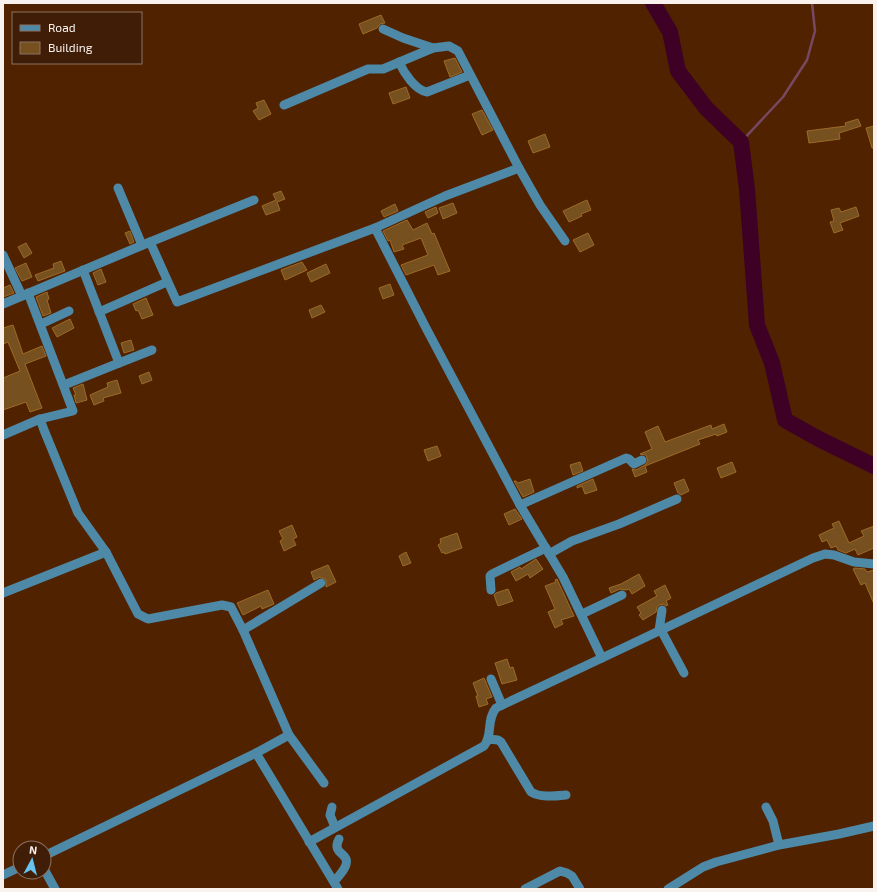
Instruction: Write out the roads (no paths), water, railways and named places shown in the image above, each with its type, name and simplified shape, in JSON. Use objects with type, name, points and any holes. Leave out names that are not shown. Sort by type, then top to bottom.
[{"type":"street","points":[[383,28],[403,38],[433,48]]},
{"type":"street","points":[[284,105],[368,70],[383,69],[433,48],[449,46],[458,51],[518,168],[540,205],[565,241]]},
{"type":"street","points":[[399,62],[407,78],[422,92],[427,92],[470,76]]},
{"type":"street","points":[[118,188],[168,282],[176,302],[375,228],[445,196],[518,168]]},
{"type":"street","points":[[3,304],[146,243],[254,200]]},
{"type":"street","points":[[375,228],[520,505],[563,576],[602,658]]},
{"type":"street","points":[[3,255],[41,324],[73,411],[40,419],[3,435]]},
{"type":"street","points":[[83,270],[119,363]]},
{"type":"street","points":[[100,312],[168,282]]},
{"type":"street","points":[[41,324],[69,312]]},
{"type":"street","points":[[64,385],[152,350]]},
{"type":"street","points":[[40,419],[78,513],[106,552],[138,614],[148,619],[222,605],[231,607],[243,630],[289,736],[324,783]]},
{"type":"street","points":[[520,505],[626,458],[634,464],[642,460]]},
{"type":"street","points":[[492,590],[490,576],[492,574],[625,521],[677,498]]},
{"type":"street","points":[[3,593],[106,552]]},
{"type":"street","points":[[310,842],[484,746],[488,739],[492,712],[502,705],[813,558],[825,554],[834,555],[854,562],[874,564]]},
{"type":"street","points":[[243,630],[321,583]]},
{"type":"street","points":[[582,614],[622,595]]},
{"type":"street","points":[[662,610],[660,631],[684,673]]},
{"type":"street","points":[[491,679],[502,705]]},
{"type":"street","points":[[52,852],[289,736]]},
{"type":"street","points":[[488,739],[494,739],[501,742],[531,792],[542,796],[566,795]]},
{"type":"street","points":[[256,753],[336,886]]},
{"type":"street","points":[[332,807],[330,815],[335,827]]},
{"type":"street","points":[[766,807],[773,821],[780,845]]},
{"type":"street","points":[[668,889],[703,867],[716,862],[780,845],[874,826]]},
{"type":"street","points":[[336,886],[347,860],[337,850],[336,845],[339,839]]},
{"type":"street","points":[[525,889],[560,872],[567,872],[572,876],[580,889]]},
{"type":"street","points":[[50,880],[55,889]]},
{"type":"waterway","points":[[653,3],[670,32],[678,71],[706,108],[741,142],[747,189],[757,325],[772,363],[785,420],[819,439],[874,466]]},
{"type":"waterway","points":[[741,142],[783,97],[807,60],[815,31],[812,3]]}]
